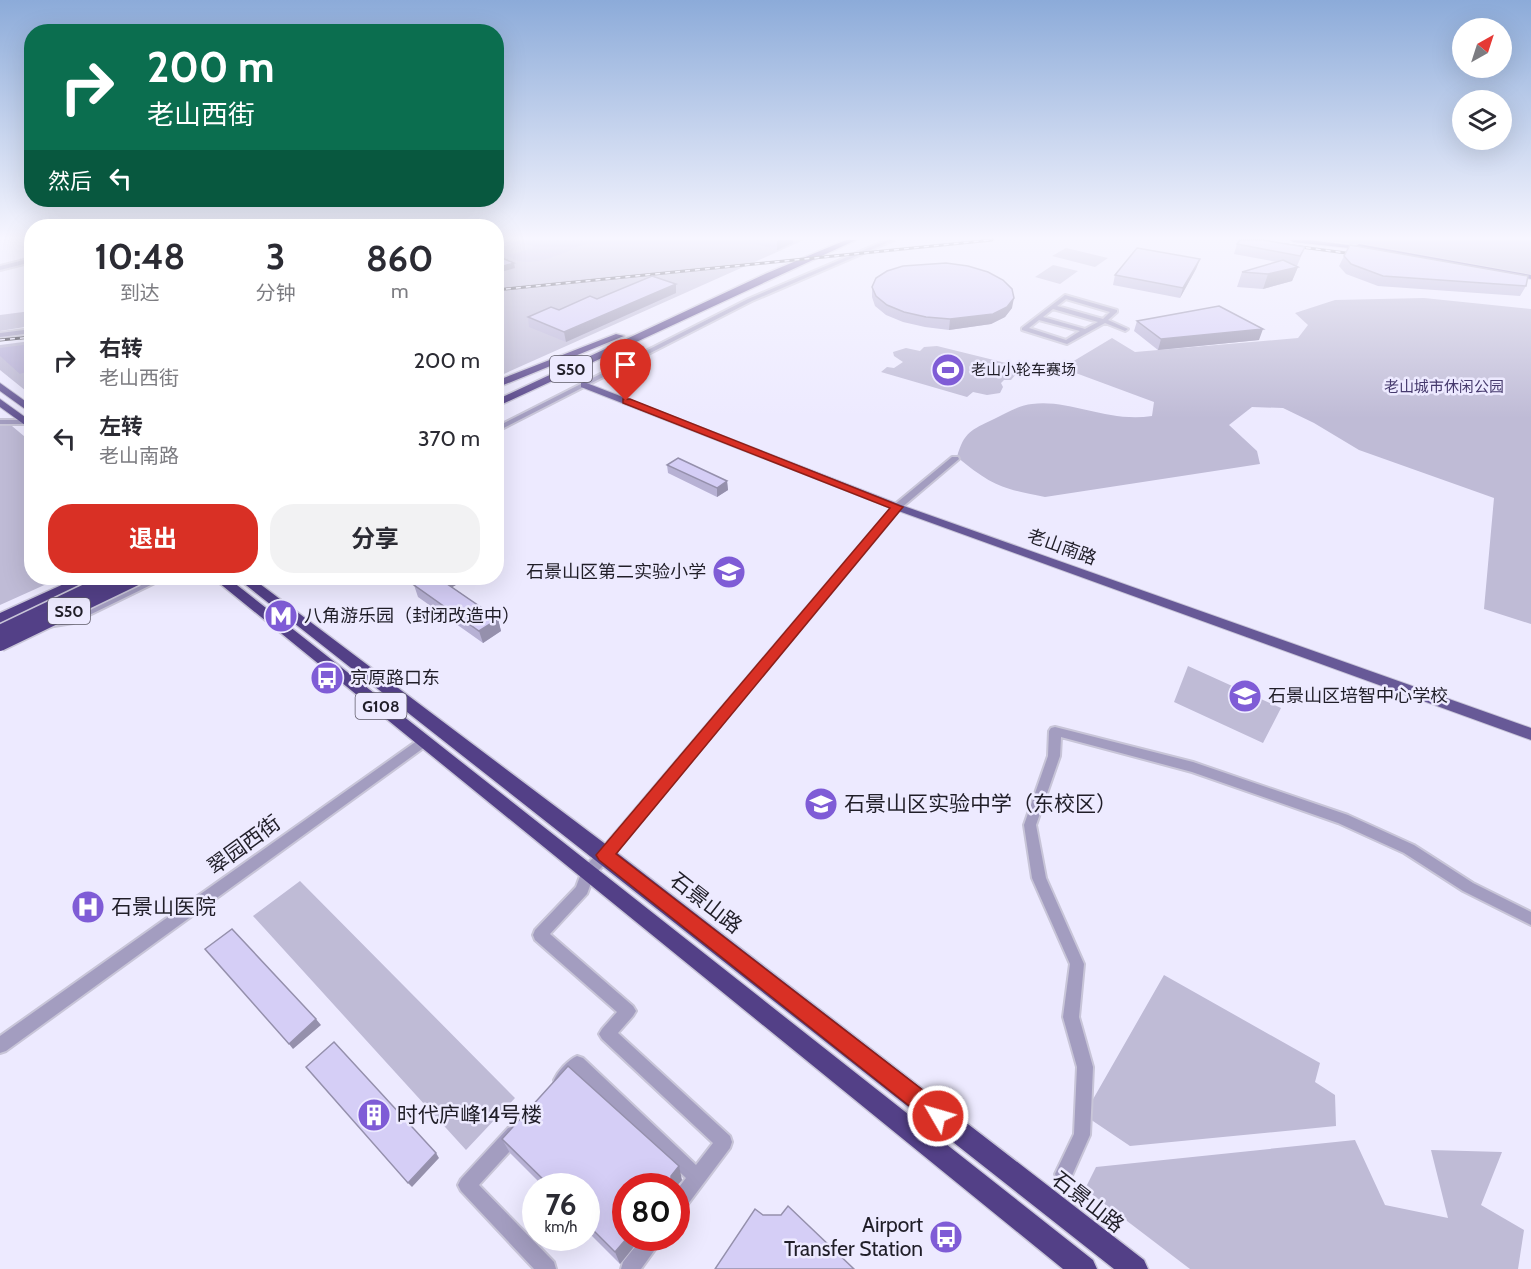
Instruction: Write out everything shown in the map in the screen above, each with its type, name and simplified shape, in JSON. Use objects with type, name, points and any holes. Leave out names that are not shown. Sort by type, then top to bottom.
[{"type":"highway","name":"S50","points":[[504,389],[702,299]]},
{"type":"highway","name":"S50","points":[[504,400],[721,299]]},
{"type":"highway","points":[[504,410],[646,333]]},
{"type":"highway","points":[[504,382],[619,336]]},
{"type":"highway","points":[[0,613],[62,585]]},
{"type":"highway","points":[[0,619],[72,585]]},
{"type":"highway","name":"S50","points":[[0,631],[98,585]]},
{"type":"highway","name":"S50","points":[[0,644],[122,585]]},
{"type":"highway","name":"G108","points":[[229,585],[1084,1269]]},
{"type":"highway","name":"石景山路","points":[[253,585],[605,855],[1135,1269]]},
{"type":"main road","name":"老山南路","points":[[584,385],[897,507],[1531,734]]},
{"type":"main road","points":[[0,386],[24,405]]},
{"type":"main road","points":[[0,402],[24,421]]},
{"type":"street","points":[[504,426],[752,299]]},
{"type":"street","points":[[1062,299],[1024,329],[1067,342],[1083,330],[1104,321],[1115,311],[1073,299]]},
{"type":"street","points":[[1052,307],[1125,329]]},
{"type":"street","points":[[1038,318],[1083,330]]},
{"type":"street","points":[[0,336],[24,333]]},
{"type":"street","points":[[0,422],[24,424]]},
{"type":"street","points":[[690,1188],[724,1142],[607,1034],[628,1011],[540,935],[582,890],[588,872],[605,855],[897,507],[955,459]]},
{"type":"street","points":[[0,631],[69,621],[144,585]]},
{"type":"street","points":[[1064,1174],[1082,1135],[1085,1066],[1071,1017],[1077,964],[1039,878],[1030,825],[1054,756],[1055,731],[1193,768],[1343,819],[1409,849],[1468,887],[1531,918]]},
{"type":"street","name":"翠园西街","points":[[0,1045],[425,741]]},
{"type":"street","points":[[554,1090],[577,1064],[698,1178]]},
{"type":"street","points":[[522,1125],[467,1185],[547,1269]]},
{"type":"street","points":[[630,1269],[643,1251]]},
{"type":"green space","points":[[504,299],[671,299],[504,374]]},
{"type":"green space","name":"老山城市休闲公园","points":[[1436,299],[1531,309],[1531,624],[1484,609],[1494,498],[1359,450],[1314,423],[1283,408],[1252,407],[1229,425],[1257,451],[1260,464],[1045,497],[1007,488],[988,480],[957,457],[962,442],[974,429],[1027,405],[1046,403],[1120,416],[1152,416],[1154,402],[1073,372],[1072,362],[1112,338],[1135,352],[1298,338],[1308,325],[1295,313],[1335,300]]},
{"type":"green space","points":[[24,312],[24,327],[0,331],[0,315]]},
{"type":"green space","points":[[24,342],[24,389],[0,370],[0,345]]},
{"type":"green space","name":"老山小轮车赛场","points":[[937,346],[1014,365],[1010,369],[1016,374],[1011,380],[1004,380],[1001,383],[1003,387],[1000,393],[987,395],[973,392],[967,397],[881,372],[887,367],[894,368],[903,362],[894,356],[893,352],[906,348],[920,351],[924,347]]},
{"type":"green space","points":[[0,426],[12,426],[24,436],[24,585],[44,585],[0,605]]},
{"type":"green space","points":[[1188,666],[1281,708],[1263,743],[1174,702]]},
{"type":"green space","points":[[300,881],[515,1098],[466,1150],[253,916]]},
{"type":"green space","points":[[1164,975],[1320,1063],[1315,1082],[1335,1095],[1336,1126],[1130,1146],[1084,1115]]},
{"type":"green space","points":[[1355,1140],[1385,1205],[1448,1218],[1431,1150],[1502,1152],[1481,1205],[1524,1230],[1518,1269],[1190,1269],[1085,1189],[1096,1167]]},
{"type":"shaded area","points":[[24,345],[24,373],[20,374],[0,356],[0,348]]},
{"type":"building","points":[[583,299],[640,299],[564,332],[528,317],[551,307],[559,310]]},
{"type":"building","points":[[880,299],[1013,299],[1007,307],[993,314],[950,319],[926,317],[887,305]]},
{"type":"building","points":[[1219,306],[1263,329],[1161,339],[1137,321]]},
{"type":"building","points":[[678,458],[727,481],[717,488],[667,465]]},
{"type":"building","points":[[414,585],[449,585],[498,619],[479,631]]},
{"type":"building","points":[[232,929],[316,1019],[289,1044],[205,949]]},
{"type":"building","name":"时代庐峰14号楼","points":[[334,1042],[436,1153],[408,1183],[306,1067]]},
{"type":"building","points":[[568,1066],[679,1166],[673,1173],[612,1173],[612,1249],[600,1237],[600,1173],[537,1173],[502,1139]]},
{"type":"building","points":[[788,1206],[854,1269],[715,1269],[755,1209],[763,1215],[781,1215]]},
{"type":"railway","points":[[0,340],[24,338]]},
{"type":"place","name":"老山小轮车赛场","points":[[948,370]]},
{"type":"place","name":"石景山区第二实验小学","points":[[729,572]]},
{"type":"place","name":"八角游乐园（封闭改造中）","points":[[281,616]]},
{"type":"place","name":"京原路口东","points":[[327,678]]},
{"type":"place","name":"石景山区培智中心学校","points":[[1245,696]]},
{"type":"place","name":"石景山区实验中学（东校区）","points":[[821,804]]},
{"type":"place","name":"石景山医院","points":[[88,907]]},
{"type":"place","name":"时代庐峰14号楼","points":[[374,1115]]},
{"type":"place","name":"Airport Transfer Station","points":[[946,1237]]},
{"type":"route","points":[[626,401],[897,507],[605,855],[938,1116]]}]
